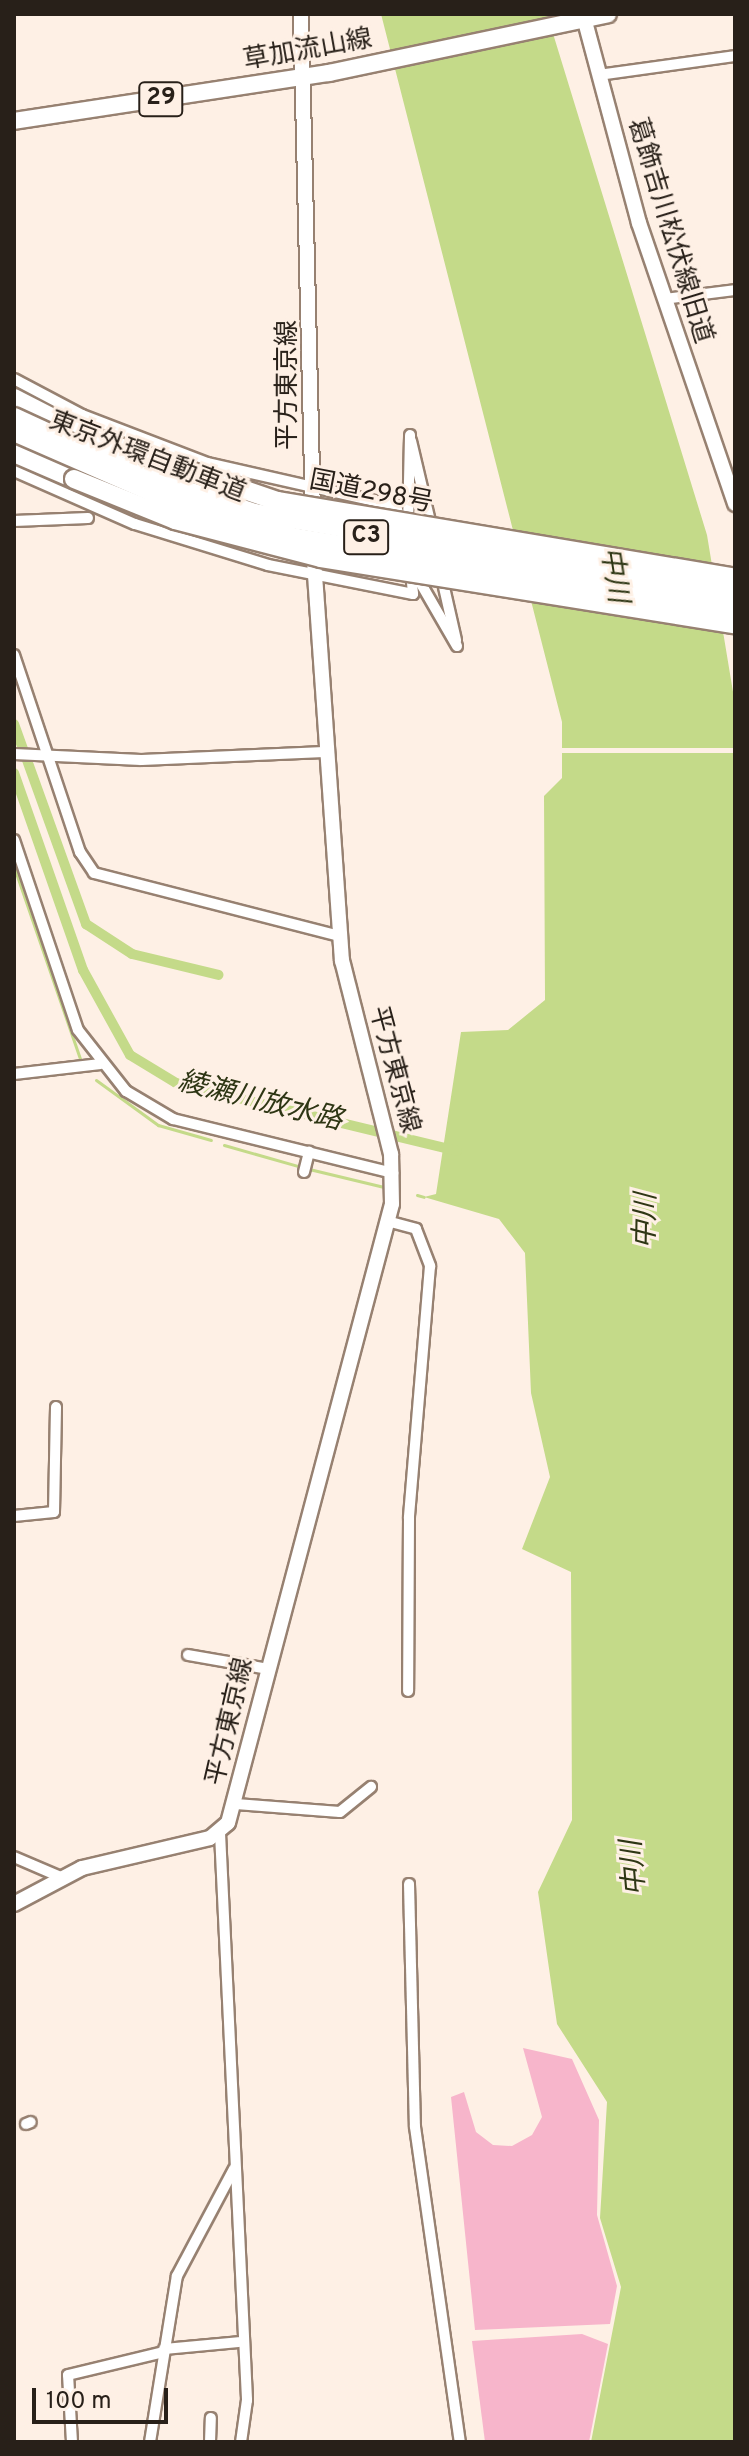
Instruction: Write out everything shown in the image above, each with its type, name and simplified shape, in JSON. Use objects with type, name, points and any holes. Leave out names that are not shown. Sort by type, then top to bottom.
[{"type":"highway","name":"国道298号","points":[[14,398],[90,437],[291,504],[735,578]]},
{"type":"highway","name":"東京外環自動車道","points":[[14,417],[140,475],[255,513],[735,594]]},
{"type":"highway","name":"東京外環自動車道","points":[[14,432],[166,500],[297,538],[735,608]]},
{"type":"highway","points":[[14,451],[175,520],[321,558],[735,624]]},
{"type":"main road","name":"平方東京線","points":[[220,1833],[236,1804],[268,1669],[387,1221],[393,1173],[340,936],[325,752],[313,576],[307,76],[301,14]]},
{"type":"main road","name":"草加流山線","points":[[14,121],[363,66],[608,14]]},
{"type":"main road","name":"葛飾吉川松伏線旧道","points":[[581,18],[664,299],[729,469],[735,504]]},
{"type":"main road","points":[[14,1904],[103,1860],[220,1833]]},
{"type":"street","points":[[598,75],[735,56]]},
{"type":"street","points":[[664,299],[735,290]]},
{"type":"street","points":[[14,379],[150,443],[313,491],[396,506],[413,594],[313,576],[188,543],[14,471]]},
{"type":"street","points":[[410,435],[457,646],[424,596],[406,548],[404,477],[410,435]]},
{"type":"street","points":[[14,521],[88,518]]},
{"type":"street","points":[[14,655],[47,752],[94,873],[340,936]]},
{"type":"street","points":[[14,754],[47,752],[141,760],[325,752]]},
{"type":"street","points":[[14,840],[34,920],[78,1030],[100,1064],[126,1091],[173,1119],[393,1173]]},
{"type":"street","points":[[14,1074],[100,1064]]},
{"type":"street","points":[[304,1172],[309,1152]]},
{"type":"street","points":[[387,1221],[416,1229],[430,1266],[409,1518],[408,1691]]},
{"type":"street","points":[[14,1516],[54,1512],[56,1407]]},
{"type":"street","points":[[188,1655],[268,1669]]},
{"type":"street","points":[[236,1804],[340,1812],[371,1787]]},
{"type":"street","points":[[220,1833],[235,2167],[239,2342],[247,2400],[241,2442]]},
{"type":"street","points":[[14,1857],[63,1878]]},
{"type":"street","points":[[409,1884],[415,2127],[460,2442]]},
{"type":"street","points":[[150,2442],[177,2276],[235,2167]]},
{"type":"street","points":[[72,2442],[68,2375],[164,2351],[239,2342]]},
{"type":"street","points":[[210,2442],[211,2418]]},
{"type":"shaded area","points":[[523,2048],[572,2059],[599,2120],[597,2215],[617,2286],[610,2324],[475,2330],[451,2097],[464,2092],[476,2132],[493,2145],[512,2146],[532,2135],[542,2117]]},
{"type":"shaded area","points":[[582,2334],[608,2344],[589,2442],[485,2442],[472,2341]]},
{"type":"water","name":"中川","points":[[381,14],[547,14],[707,535],[735,704],[735,2442],[591,2442],[621,2287],[600,2218],[607,2102],[557,2024],[538,1892],[572,1820],[571,1572],[522,1549],[550,1477],[531,1393],[525,1253],[499,1219],[424,1197],[436,1194],[461,1032],[508,1030],[545,1000],[544,796],[562,778],[562,722]]},
{"type":"pier","points":[[557,748],[735,748],[735,753],[557,753]]},
{"type":"waterway","name":"綾瀬川放水路","points":[[14,724],[86,924],[132,954],[219,975]]},
{"type":"waterway","name":"綾瀬川放水路","points":[[14,773],[83,970],[130,1055],[176,1083],[457,1151]]},
{"type":"waterway","points":[[14,867],[81,1062]]},
{"type":"waterway","points":[[96,1080],[158,1125],[211,1140]]},
{"type":"waterway","points":[[224,1145],[301,1167]]},
{"type":"waterway","points":[[309,1169],[384,1187]]},
{"type":"waterway","points":[[417,1195],[424,1197]]}]
